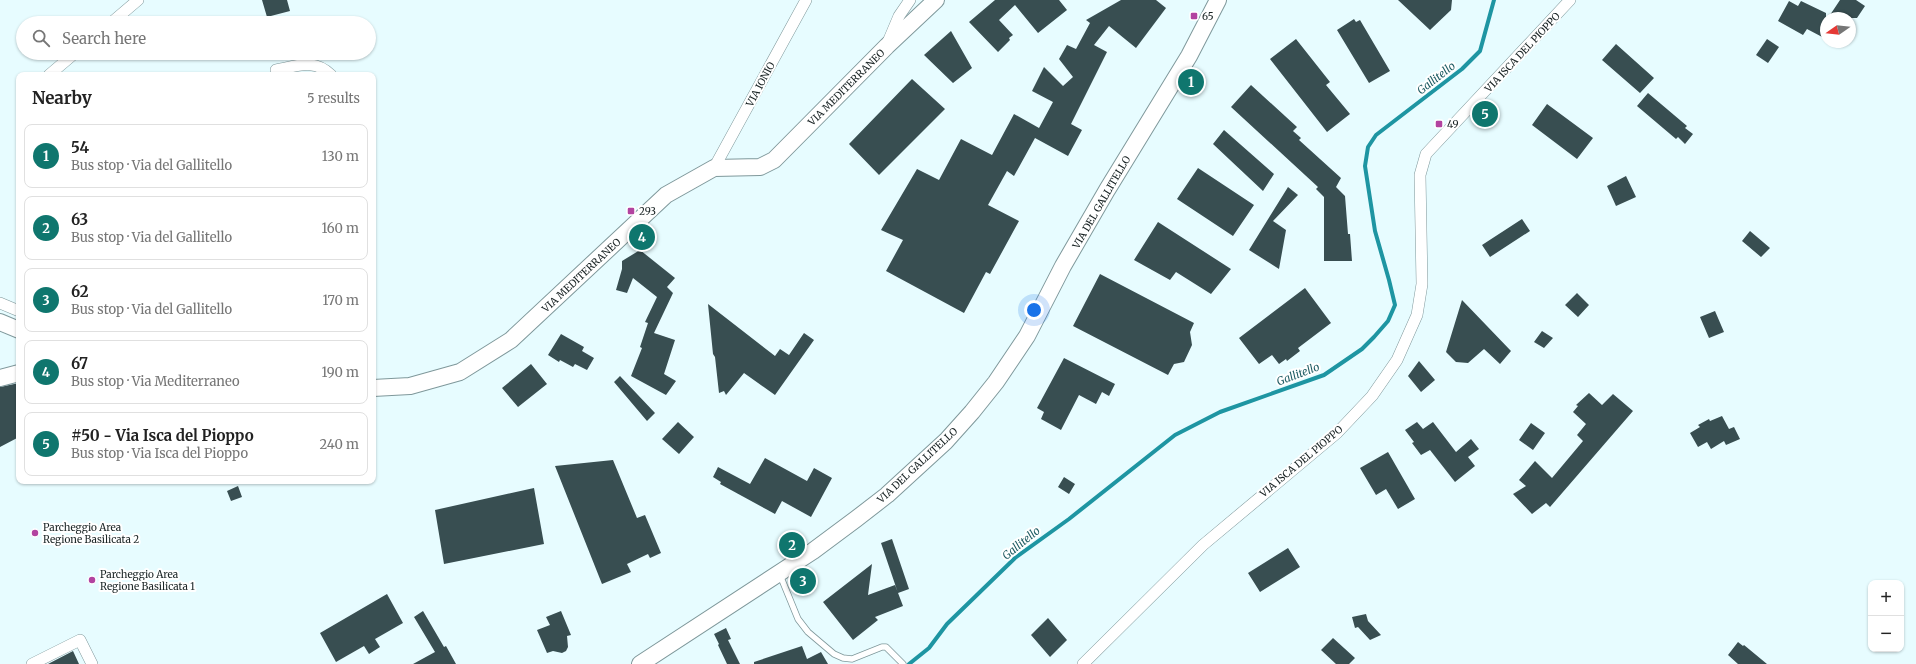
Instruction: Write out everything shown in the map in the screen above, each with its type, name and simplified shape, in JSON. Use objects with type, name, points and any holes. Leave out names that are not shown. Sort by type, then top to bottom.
[{"type":"street","points":[[119,16],[138,0]]},
{"type":"street","name":"VIA IONIO","points":[[714,168],[806,0]]},
{"type":"street","points":[[887,46],[899,16],[910,0]]},
{"type":"street","name":"VIA MEDITERRANEO","points":[[376,388],[410,386],[460,372],[511,340],[666,195],[714,168],[760,166],[774,160],[887,46],[936,0]]},
{"type":"street","name":"VIA DEL GALLITELLO","points":[[640,664],[813,551],[887,495],[946,441],[996,382],[1026,336],[1063,266],[1107,190],[1189,56],[1218,0]]},
{"type":"street","name":"VIA ISCA DEL PIOPPO","points":[[1083,664],[1202,545],[1336,433],[1372,396],[1397,360],[1417,315],[1422,284],[1420,174],[1426,154],[1570,0]]},
{"type":"street","points":[[53,72],[67,60]]},
{"type":"street","points":[[276,70],[309,64],[323,67],[328,72]]},
{"type":"street","points":[[0,303],[16,310]]},
{"type":"street","points":[[0,322],[16,329]]},
{"type":"street","points":[[0,378],[16,374]]},
{"type":"street","points":[[32,664],[80,640],[92,664]]},
{"type":"lane","points":[[779,574],[798,619],[808,632],[834,654],[843,658],[852,659],[882,647],[886,647],[903,664]]},
{"type":"building","points":[[262,0],[287,0],[290,11],[267,16]]},
{"type":"building","points":[[995,0],[1059,0],[1067,10],[1038,33],[1015,5],[999,20],[1013,35],[998,52],[969,22]]},
{"type":"building","points":[[1121,0],[1156,0],[1166,8],[1136,48],[1109,26],[1094,45],[1107,52],[1071,124],[1082,130],[1068,156],[1035,138],[1014,176],[1007,171],[988,205],[1019,221],[990,274],[986,272],[964,313],[886,271],[903,240],[881,230],[917,169],[939,180],[961,139],[992,155],[1014,114],[1039,128],[1053,102],[1032,91],[1044,67],[1063,86],[1073,77],[1059,59],[1067,45],[1076,49],[1090,23],[1086,20]]},
{"type":"building","points":[[1398,0],[1452,0],[1451,10],[1430,30]]},
{"type":"building","points":[[1840,0],[1856,0],[1865,6],[1857,18],[1856,12],[1832,12]]},
{"type":"building","points":[[1789,1],[1798,6],[1801,1],[1824,12],[1820,12],[1820,36],[1807,29],[1803,35],[1778,21]]},
{"type":"building","points":[[1354,19],[1356,22],[1360,20],[1390,71],[1369,83],[1337,30]]},
{"type":"building","points":[[951,31],[972,68],[953,83],[924,55]]},
{"type":"building","points":[[1296,39],[1330,82],[1326,85],[1350,114],[1327,132],[1270,59]]},
{"type":"building","points":[[1767,39],[1779,47],[1768,63],[1756,55]]},
{"type":"building","points":[[1616,44],[1654,78],[1640,93],[1602,60]]},
{"type":"building","points":[[912,79],[945,109],[879,175],[849,144]]},
{"type":"building","points":[[1251,85],[1297,127],[1293,131],[1301,138],[1299,140],[1341,178],[1336,187],[1345,196],[1352,261],[1324,261],[1324,197],[1316,189],[1318,187],[1231,107]]},
{"type":"building","points":[[1648,93],[1687,126],[1685,128],[1693,134],[1685,144],[1678,137],[1676,139],[1637,106]]},
{"type":"building","points":[[1547,104],[1593,138],[1577,159],[1532,125]]},
{"type":"building","points":[[1224,130],[1274,174],[1263,191],[1213,144]]},
{"type":"building","points":[[1198,168],[1254,205],[1233,236],[1177,199]]},
{"type":"building","points":[[1626,176],[1636,197],[1616,206],[1607,186]]},
{"type":"building","points":[[1288,187],[1298,195],[1273,221],[1286,230],[1279,269],[1249,250]]},
{"type":"building","points":[[1522,219],[1530,231],[1490,257],[1482,245]]},
{"type":"building","points":[[1158,222],[1231,269],[1211,294],[1176,272],[1170,280],[1134,260]]},
{"type":"building","points":[[1750,231],[1770,248],[1761,257],[1742,241]]},
{"type":"building","points":[[640,250],[675,278],[667,287],[673,293],[654,333],[675,340],[664,374],[676,381],[666,395],[631,376],[642,348],[640,347],[648,323],[645,322],[657,297],[633,278],[627,293],[616,290],[622,269],[622,261]]},
{"type":"building","points":[[1100,274],[1194,323],[1190,332],[1192,345],[1184,362],[1174,364],[1168,375],[1073,326]]},
{"type":"building","points":[[1305,288],[1331,323],[1298,348],[1300,351],[1287,361],[1286,359],[1279,364],[1272,355],[1259,364],[1239,338]]},
{"type":"building","points":[[1577,293],[1589,305],[1578,317],[1565,305]]},
{"type":"building","points":[[1462,300],[1511,351],[1500,364],[1484,349],[1468,363],[1456,362],[1446,352]]},
{"type":"building","points":[[708,304],[775,356],[780,349],[789,355],[804,333],[814,340],[775,395],[744,373],[726,395],[724,391],[719,393]]},
{"type":"building","points":[[1715,311],[1724,332],[1709,338],[1700,317]]},
{"type":"building","points":[[1542,331],[1553,338],[1544,348],[1534,342]]},
{"type":"building","points":[[561,334],[584,347],[582,351],[594,358],[587,370],[575,364],[573,367],[560,360],[559,362],[548,355]]},
{"type":"building","points":[[1064,358],[1115,384],[1109,396],[1102,392],[1096,404],[1079,395],[1061,430],[1041,419],[1044,412],[1037,408]]},
{"type":"building","points":[[1419,361],[1435,380],[1421,392],[1408,376]]},
{"type":"building","points":[[531,364],[547,384],[518,407],[502,388]]},
{"type":"building","points":[[620,376],[655,413],[647,421],[614,382]]},
{"type":"building","points":[[16,384],[16,439],[0,447],[0,387]]},
{"type":"building","points":[[1589,393],[1602,405],[1613,394],[1633,411],[1550,507],[1546,503],[1532,514],[1513,494],[1526,486],[1519,480],[1535,461],[1552,478],[1583,441],[1577,435],[1586,424],[1573,412],[1578,406],[1576,405]]},
{"type":"building","points":[[1722,416],[1729,429],[1734,427],[1740,439],[1726,445],[1724,441],[1711,449],[1707,442],[1698,447],[1690,433],[1700,427],[1698,425],[1709,419],[1710,421]]},
{"type":"building","points":[[678,422],[694,437],[679,454],[662,439]]},
{"type":"building","points":[[1417,422],[1423,429],[1433,422],[1456,452],[1471,439],[1479,449],[1468,457],[1475,466],[1455,482],[1430,450],[1421,455],[1412,443],[1414,442],[1405,430]]},
{"type":"building","points":[[1531,423],[1545,433],[1533,450],[1519,440]]},
{"type":"building","points":[[1388,452],[1415,499],[1398,509],[1386,489],[1376,495],[1360,468]]},
{"type":"building","points":[[765,458],[807,481],[814,468],[832,478],[811,517],[782,501],[775,514],[720,484],[721,482],[713,477],[718,467],[750,484]]},
{"type":"building","points":[[613,460],[637,518],[645,515],[661,553],[650,558],[648,554],[627,564],[631,572],[602,584],[555,466]]},
{"type":"building","points":[[1064,477],[1075,484],[1069,494],[1058,487]]},
{"type":"building","points":[[238,486],[242,497],[231,501],[227,491]]},
{"type":"building","points":[[534,488],[544,544],[444,564],[435,510]]},
{"type":"building","points":[[892,539],[909,589],[898,593],[881,543]]},
{"type":"building","points":[[1288,548],[1300,567],[1260,592],[1248,573]]},
{"type":"building","points":[[872,564],[868,595],[895,585],[903,606],[875,617],[878,620],[853,640],[823,602]]},
{"type":"building","points":[[387,594],[403,623],[375,639],[380,647],[369,654],[364,646],[336,662],[320,633]]},
{"type":"building","points":[[423,611],[444,647],[446,646],[456,664],[413,664],[435,652],[414,617]]},
{"type":"building","points":[[561,611],[571,635],[567,636],[568,647],[566,651],[562,653],[553,651],[547,653],[537,630],[550,625],[546,617]]},
{"type":"building","points":[[1366,614],[1368,621],[1381,635],[1370,640],[1358,627],[1355,628],[1352,617]]},
{"type":"building","points":[[1048,618],[1067,640],[1050,657],[1031,635]]},
{"type":"building","points":[[726,628],[731,639],[728,640],[740,664],[727,664],[718,645],[719,644],[714,634]]},
{"type":"building","points":[[1333,638],[1355,658],[1349,664],[1336,664],[1321,650]]},
{"type":"building","points":[[1738,642],[1743,646],[1744,645],[1767,664],[1738,664],[1728,655]]},
{"type":"building","points":[[802,646],[807,659],[821,652],[828,664],[754,664],[754,662]]},
{"type":"building","points":[[73,651],[79,664],[48,664]]},
{"type":"waterway","name":"Gallitello","points":[[909,664],[929,648],[947,624],[1015,558],[1069,519],[1175,435],[1220,412],[1324,375],[1362,349],[1374,337],[1388,321],[1395,305],[1375,231],[1365,166],[1368,147],[1376,135],[1462,69],[1480,51],[1494,0]]},
{"type":"place","name":"65","points":[[1194,16]]},
{"type":"place","name":"54","points":[[1191,82]]},
{"type":"place","name":"#50 - Via Isca del Pioppo","points":[[1485,114]]},
{"type":"place","name":"49","points":[[1439,124]]},
{"type":"place","name":"293","points":[[631,211]]},
{"type":"place","name":"67","points":[[642,237]]},
{"type":"place","name":"Parcheggio Area Regione Basilicata 2","points":[[35,533]]},
{"type":"place","name":"63","points":[[792,545]]},
{"type":"place","name":"Parcheggio Area Regione Basilicata 1","points":[[92,580]]},
{"type":"place","name":"62","points":[[803,581]]}]
